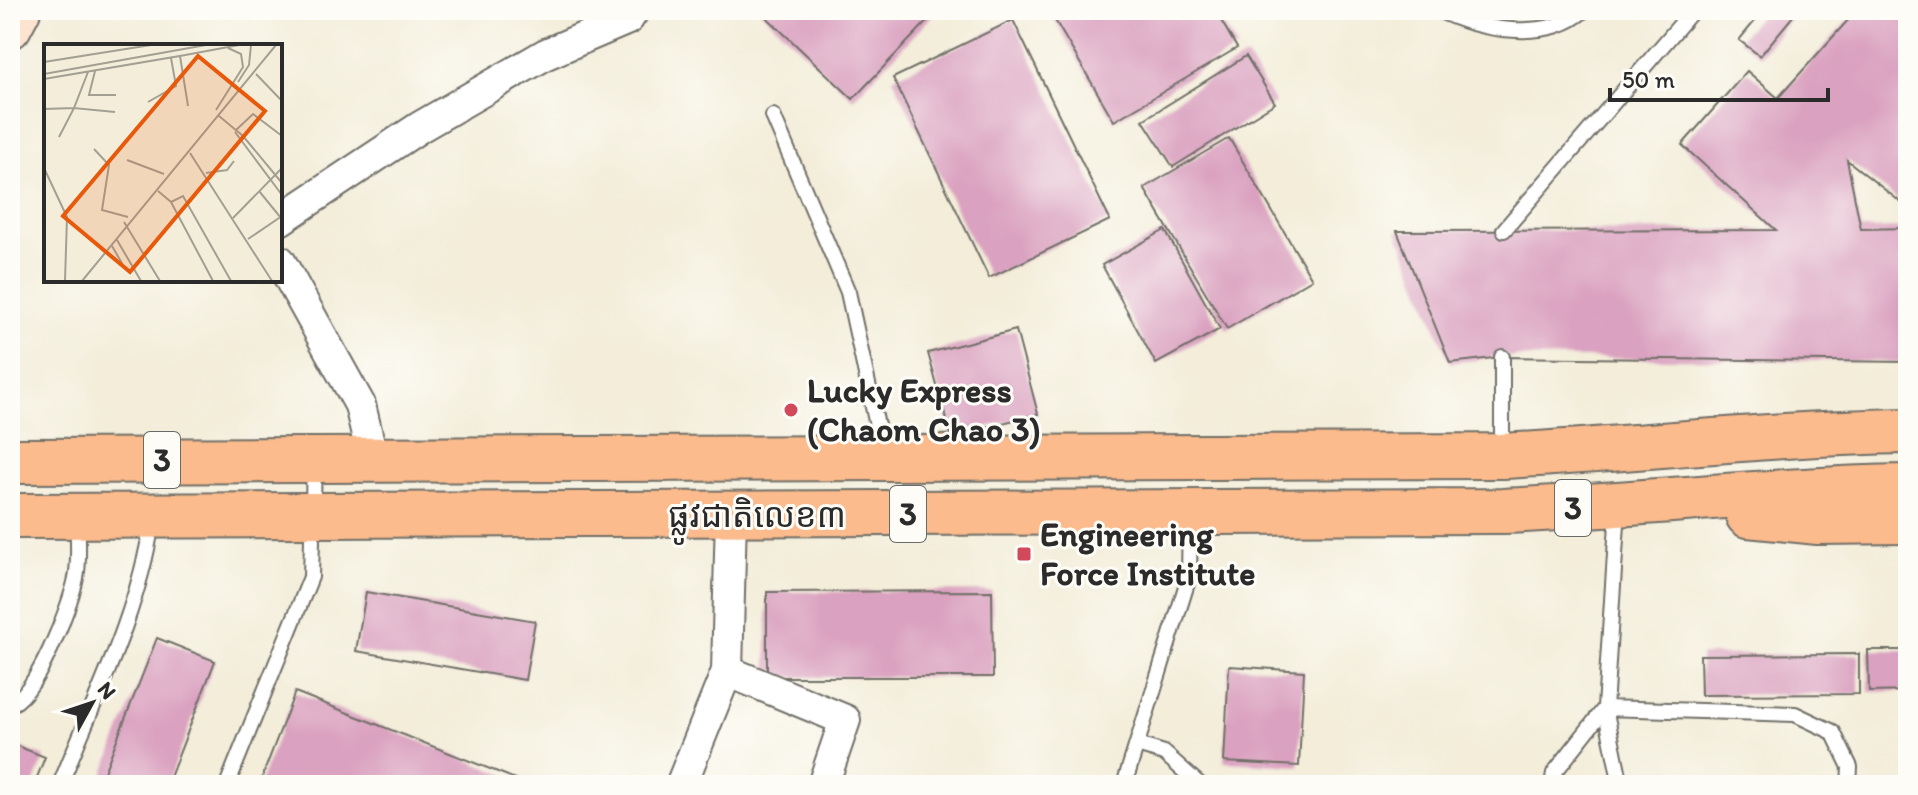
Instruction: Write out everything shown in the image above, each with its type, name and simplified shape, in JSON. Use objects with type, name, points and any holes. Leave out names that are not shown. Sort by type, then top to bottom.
[{"type":"highway","points":[[1639,449],[1809,404],[1908,401]]},
{"type":"highway","points":[[1639,449],[1812,432],[1908,431]]},
{"type":"highway","name":"ផ្លូវជាតិលេខ៣","points":[[10,461],[1502,456],[1639,449]]},
{"type":"highway","points":[[1639,449],[1813,460],[1908,459]]},
{"type":"highway","points":[[1630,505],[1820,489],[1908,487]]},
{"type":"highway","name":"ផ្លូវជាតិលេខ៣","points":[[10,516],[1503,511],[1630,505]]},
{"type":"highway","points":[[1630,505],[1818,522],[1908,521]]},
{"type":"street","points":[[10,27],[19,10]]},
{"type":"street","points":[[282,219],[420,127],[546,54],[628,19],[634,10]]},
{"type":"street","points":[[282,265],[360,405],[373,460]]},
{"type":"street","points":[[681,785],[727,671],[731,515]]},
{"type":"street","points":[[727,671],[845,720],[823,785]]},
{"type":"lane","points":[[1438,10],[1473,23],[1533,31],[1570,22],[1584,10]]},
{"type":"lane","points":[[1504,230],[1693,10]]},
{"type":"lane","points":[[773,116],[848,292],[884,458]]},
{"type":"lane","points":[[1502,357],[1502,456]]},
{"type":"lane","points":[[227,785],[311,577],[314,460]]},
{"type":"lane","points":[[1621,785],[1605,708],[1630,505]]},
{"type":"lane","points":[[1124,785],[1189,577],[1190,512]]},
{"type":"lane","points":[[10,704],[22,699],[37,678],[76,577],[79,516]]},
{"type":"lane","points":[[60,785],[134,599],[146,563],[152,517]]},
{"type":"lane","points":[[1552,785],[1554,773],[1605,708]]},
{"type":"lane","points":[[1605,708],[1795,714],[1833,732],[1850,767],[1849,785]]},
{"type":"lane","points":[[1137,745],[1164,753],[1200,785]]},
{"type":"building","points":[[759,10],[938,10],[853,99]]},
{"type":"building","points":[[1049,10],[1215,10],[1237,48],[1114,121]]},
{"type":"building","points":[[1764,10],[1798,10],[1760,56],[1739,40]]},
{"type":"building","points":[[1857,10],[1908,10],[1908,208],[1847,160],[1861,229],[1908,228],[1908,362],[1502,357],[1450,363],[1397,231],[1776,230],[1682,145],[1747,71],[1778,98]]},
{"type":"building","points":[[1013,20],[1110,220],[989,278],[893,78]]},
{"type":"building","points":[[1246,56],[1275,103],[1173,167],[1143,120]]},
{"type":"building","points":[[1229,138],[1312,279],[1227,329],[1144,188]]},
{"type":"building","points":[[1165,230],[1220,329],[1156,364],[1102,265]]},
{"type":"building","points":[[1016,330],[1038,414],[951,436],[928,353]]},
{"type":"building","points":[[992,591],[993,677],[767,677],[767,592]]},
{"type":"building","points":[[366,592],[535,621],[525,680],[356,651]]},
{"type":"building","points":[[157,638],[215,661],[167,785],[99,785]]},
{"type":"building","points":[[1868,650],[1908,650],[1908,691],[1869,692]]},
{"type":"building","points":[[1859,654],[1859,694],[1701,695],[1700,655]]},
{"type":"building","points":[[1229,666],[1304,671],[1299,766],[1224,762]]},
{"type":"building","points":[[295,692],[518,780],[516,785],[259,785]]},
{"type":"building","points":[[10,743],[45,757],[34,785],[10,785]]},
{"type":"place","name":"Lucky Express (Chaom Chao 3)","points":[[791,410]]},
{"type":"place","name":"Engineering Force Institute","points":[[1024,554]]}]
